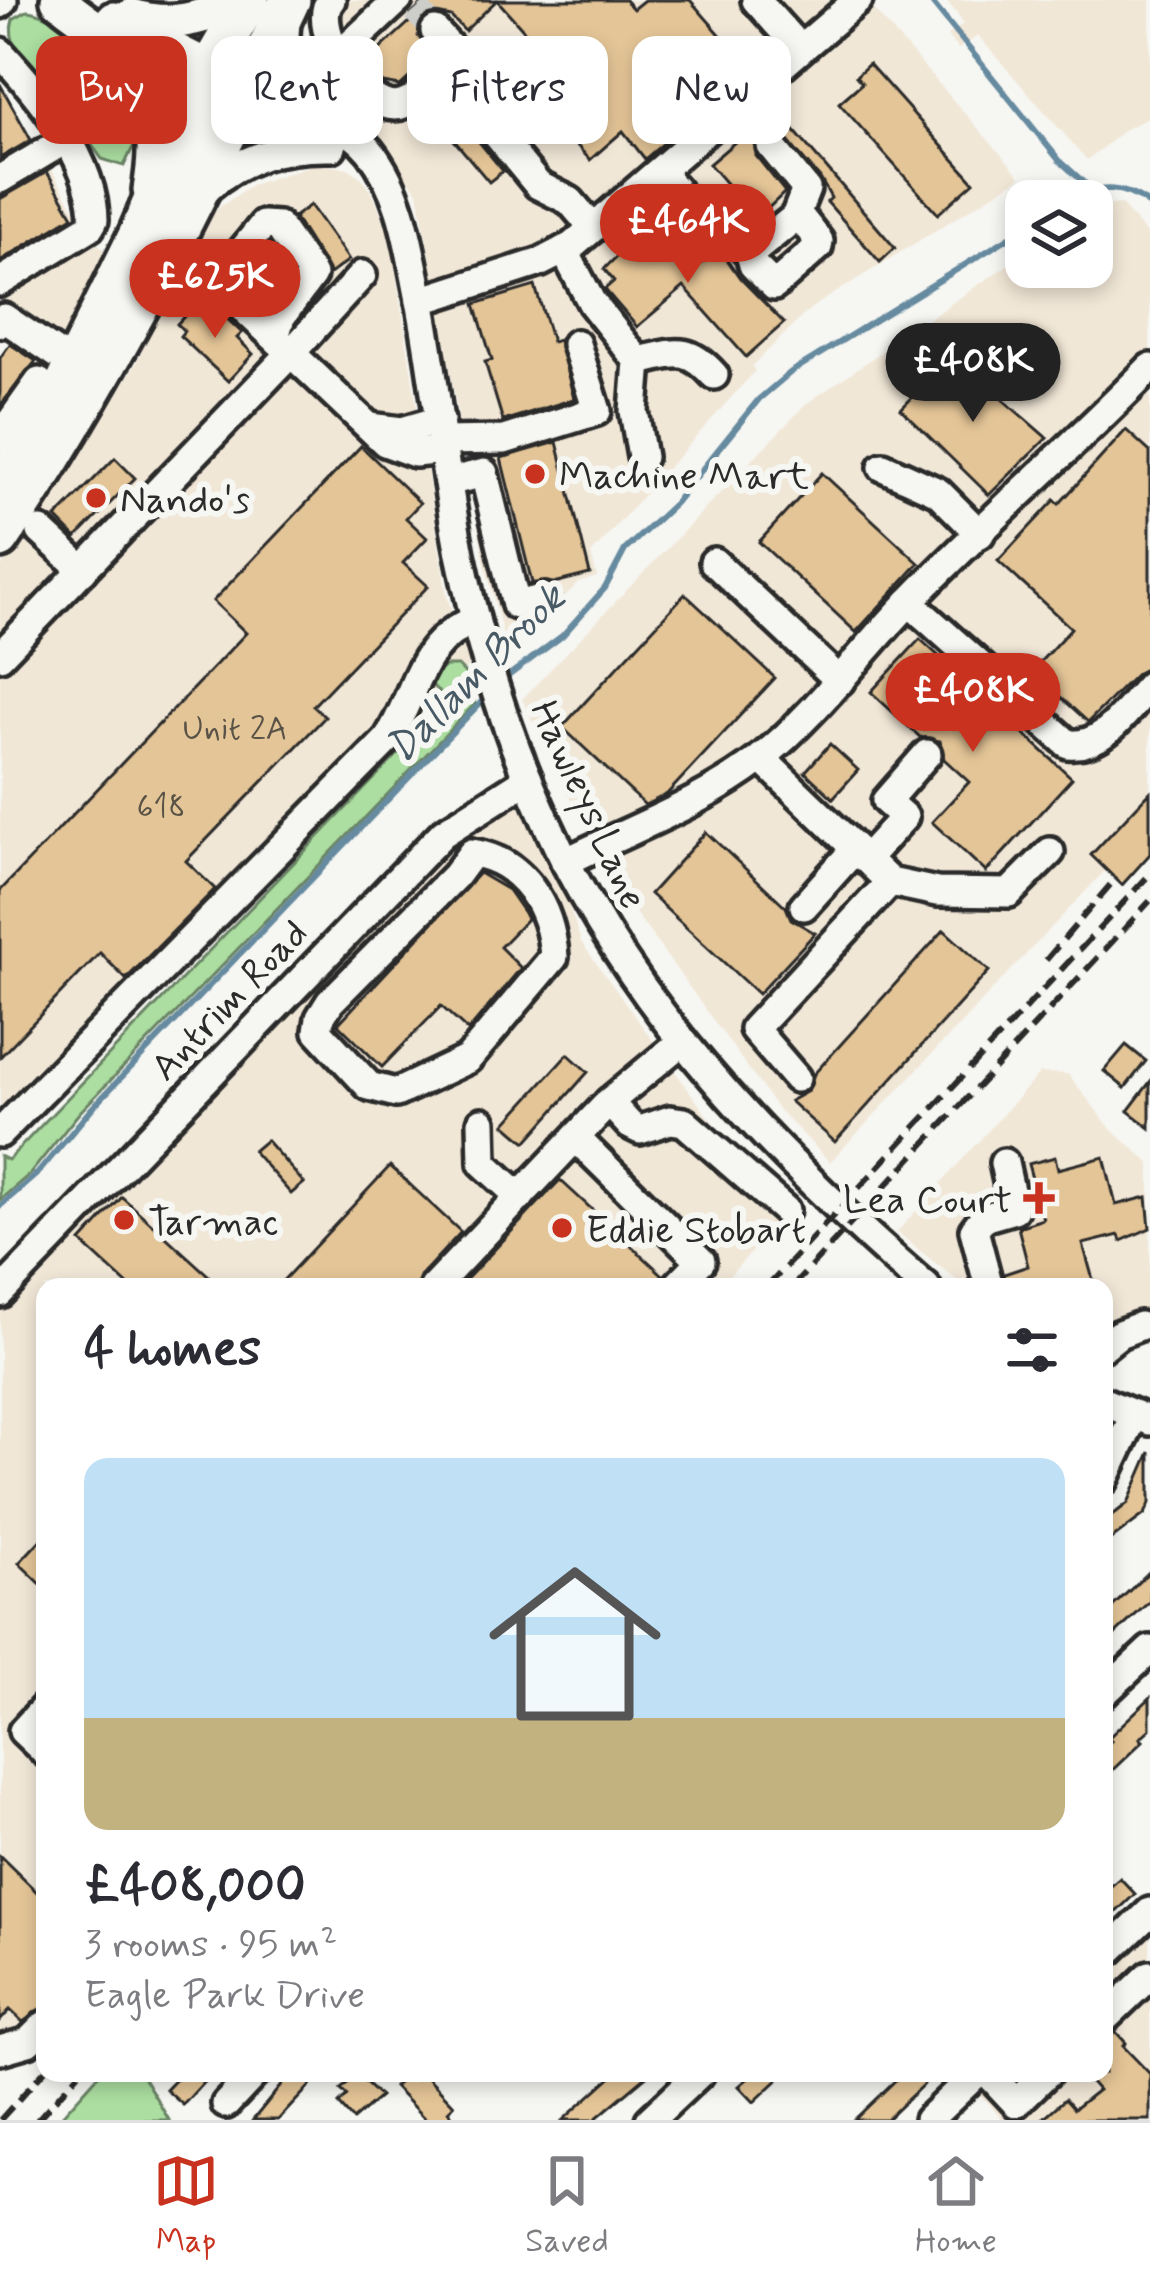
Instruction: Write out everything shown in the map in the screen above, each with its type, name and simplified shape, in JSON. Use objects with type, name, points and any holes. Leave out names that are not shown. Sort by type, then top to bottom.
[{"type":"highway","points":[[240,36],[249,0]]},
{"type":"highway","points":[[264,36],[291,0]]},
{"type":"highway","points":[[0,486],[55,406],[140,232],[211,113]]},
{"type":"highway","points":[[0,538],[90,397],[190,206],[211,137]]},
{"type":"main road","points":[[58,0],[105,36]]},
{"type":"main road","points":[[81,1],[171,23],[210,14],[236,0]]},
{"type":"main road","points":[[254,36],[274,0]]},
{"type":"main road","points":[[81,1],[211,79]]},
{"type":"main road","points":[[140,232],[155,144]]},
{"type":"street","points":[[286,36],[291,0]]},
{"type":"street","points":[[329,36],[323,21],[324,8],[331,0]]},
{"type":"street","points":[[756,0],[800,49]]},
{"type":"street","points":[[420,301],[541,262],[564,250],[857,0]]},
{"type":"street","points":[[371,36],[413,10],[453,51],[452,61],[407,103],[383,104]]},
{"type":"street","points":[[0,52],[36,94]]},
{"type":"street","points":[[0,178],[58,144]]},
{"type":"street","points":[[0,282],[90,227],[94,209],[69,144]]},
{"type":"street","points":[[190,206],[249,158],[299,144]]},
{"type":"street","name":"Hawleys Lane","points":[[345,144],[381,172],[398,201],[475,620],[501,707],[565,862],[631,975],[680,1043],[790,1160],[916,1278]]},
{"type":"street","points":[[504,144],[538,185],[570,201],[593,228]]},
{"type":"street","points":[[750,254],[795,217],[806,189],[771,146]]},
{"type":"street","points":[[660,171],[702,222],[725,228],[772,285],[778,286],[818,247],[817,236],[795,217]]},
{"type":"street","points":[[283,345],[281,317],[312,275],[278,226],[263,225],[222,276],[224,290],[366,425],[442,437],[504,440],[597,412],[576,344]]},
{"type":"street","points":[[564,250],[592,303],[638,361],[634,412],[642,457]]},
{"type":"street","points":[[0,656],[283,345],[362,275]]},
{"type":"street","points":[[0,323],[4,318],[75,366]]},
{"type":"street","points":[[638,361],[686,353],[697,356],[714,375]]},
{"type":"street","points":[[565,862],[700,797],[761,758],[821,704],[909,602],[1150,368]]},
{"type":"street","points":[[0,437],[39,382]]},
{"type":"street","points":[[883,466],[938,492],[980,534]]},
{"type":"street","points":[[448,482],[484,472],[516,605],[545,598]]},
{"type":"street","points":[[41,531],[82,570]]},
{"type":"street","points":[[714,562],[840,681]]},
{"type":"street","points":[[909,602],[1069,743],[1083,745],[1100,739],[1150,685]]},
{"type":"street","points":[[0,1133],[386,740],[403,714],[426,656],[443,638],[475,620]]},
{"type":"street","points":[[803,906],[904,817],[886,801],[927,754]]},
{"type":"street","points":[[761,758],[890,882],[937,892],[1009,893],[1049,852]]},
{"type":"street","name":"Antrim Road","points":[[0,1293],[462,817],[528,779]]},
{"type":"street","points":[[462,817],[472,853]]},
{"type":"street","points":[[472,853],[499,859],[527,884],[547,912],[554,957],[468,1059],[396,1094],[382,1093],[329,1046],[318,1031],[320,1018],[472,853]]},
{"type":"street","points":[[796,1078],[754,1029],[890,882]]},
{"type":"street","points":[[443,1278],[609,1102],[680,1043]]},
{"type":"street","points":[[609,1102],[640,1130],[670,1120],[684,1122],[785,1210]]},
{"type":"street","points":[[482,1122],[483,1163],[520,1197]]},
{"type":"street","points":[[576,1138],[700,1261],[684,1278]]},
{"type":"street","points":[[987,1278],[974,1230],[982,1218],[1015,1209],[1004,1163]]},
{"type":"street","points":[[1113,1339],[1147,1325]]},
{"type":"street","points":[[1113,1406],[1142,1419],[1113,1466]]},
{"type":"street","points":[[1113,1685],[1150,1650]]},
{"type":"street","points":[[36,1717],[23,1731],[36,1743]]},
{"type":"street","points":[[1113,1947],[1150,1912]]},
{"type":"street","points":[[1113,2002],[1150,1975]]},
{"type":"street","points":[[0,2050],[28,2042],[36,2034]]},
{"type":"street","points":[[226,2104],[247,2082]]},
{"type":"street","points":[[652,2120],[691,2082]]},
{"type":"street","points":[[928,2120],[968,2082]]},
{"type":"street","points":[[996,2082],[1016,2103],[1038,2082]]},
{"type":"shaded area","points":[[313,0],[879,0],[871,7],[1021,177],[1005,180],[1005,187],[811,308],[752,366],[755,371],[591,554],[597,577],[578,583],[522,641],[504,639],[485,564],[418,192],[381,144],[383,36],[313,36],[303,15]]},
{"type":"shaded area","points":[[946,0],[1150,0],[1150,117],[1127,128],[1087,160],[978,36],[958,49],[947,36],[964,23]]},
{"type":"shaded area","points":[[315,164],[348,168],[362,178],[390,237],[447,597],[470,664],[0,1143],[0,569],[137,362],[177,269],[206,217],[251,185]]},
{"type":"shaded area","points":[[49,165],[85,238],[108,255],[60,346],[0,311],[0,191]]},
{"type":"shaded area","points":[[1121,204],[1150,238],[1150,823],[830,1162],[777,1108],[626,900],[522,699],[806,404],[1005,267],[1005,288],[1113,288],[1113,205]]},
{"type":"shaded area","points":[[528,780],[581,942],[714,1125],[790,1210],[727,1278],[36,1278],[36,2027],[0,2065],[0,1265],[63,1231],[443,833]]},
{"type":"shaded area","name":"Lea Court","points":[[1040,1073],[1068,1074],[1111,1129],[1150,1163],[1150,1313],[1113,1326],[1113,1278],[954,1278],[897,1232]]},
{"type":"shaded area","points":[[1150,1927],[1150,2120],[1003,2120],[975,2089],[982,2082],[1113,2082],[1113,1962]]},
{"type":"green space","points":[[27,11],[46,16],[78,36],[36,36],[36,68],[18,51],[13,19]]},
{"type":"green space","points":[[91,144],[134,144],[124,166],[102,159]]},
{"type":"green space","points":[[445,666],[458,666],[467,675],[475,704],[79,1113],[30,1174],[0,1200],[0,1156],[8,1160],[448,702],[431,684]]},
{"type":"green space","points":[[92,2082],[146,2082],[169,2120],[58,2120]]},
{"type":"building","points":[[427,0],[497,0],[465,31],[451,17],[432,13],[424,17],[418,36],[407,36],[407,80],[400,86],[383,83],[383,47],[414,18],[411,15]]},
{"type":"building","points":[[497,0],[625,0],[633,9],[644,0],[690,0],[722,36],[632,36],[632,142],[623,131],[590,160],[576,144],[608,144],[608,36],[529,36]]},
{"type":"building","points":[[869,64],[974,182],[938,214],[839,103],[862,83],[856,76]]},
{"type":"building","points":[[0,84],[31,140],[0,158]]},
{"type":"building","points":[[791,127],[895,248],[880,262],[827,202],[831,198],[789,144]]},
{"type":"building","points":[[457,144],[481,144],[503,171],[489,182]]},
{"type":"building","points":[[633,144],[663,144],[645,159]]},
{"type":"building","points":[[733,144],[756,144],[756,156],[785,192],[757,219],[709,164]]},
{"type":"building","points":[[47,172],[73,216],[0,261],[0,199]]},
{"type":"building","points":[[310,205],[349,260],[330,274],[294,217]]},
{"type":"building","points":[[660,214],[702,263],[719,248],[740,278],[784,323],[746,357],[684,287],[637,327],[605,289],[614,281],[604,269]]},
{"type":"building","points":[[280,260],[290,275],[267,306],[253,292]]},
{"type":"building","points":[[535,286],[552,342],[559,340],[574,399],[503,421],[485,362],[492,360],[475,304]]},
{"type":"building","points":[[194,306],[201,313],[206,308],[220,321],[224,316],[242,333],[237,338],[253,354],[228,381],[180,336],[184,331],[177,324]]},
{"type":"building","points":[[10,344],[36,361],[0,406],[0,358]]},
{"type":"building","points":[[953,356],[1047,438],[989,495],[901,409]]},
{"type":"building","points":[[1126,430],[1150,452],[1150,667],[1137,673],[1088,722],[1032,671],[1071,628],[998,561],[1055,500],[1059,504]]},
{"type":"building","points":[[557,442],[590,574],[532,583],[501,458]]},
{"type":"building","points":[[361,446],[420,503],[406,518],[427,538],[403,563],[428,586],[313,706],[325,717],[186,861],[215,889],[126,979],[100,953],[0,1057],[0,891],[246,633],[213,601]]},
{"type":"building","name":"Nando's","points":[[115,458],[135,478],[76,538],[56,518]]},
{"type":"building","points":[[822,473],[919,563],[856,632],[759,542]]},
{"type":"building","points":[[685,594],[775,678],[667,794],[645,805],[562,727]]},
{"type":"building","points":[[920,639],[1072,778],[986,872],[932,822],[969,782],[944,759],[940,741],[920,737],[871,692]]},
{"type":"building","points":[[830,744],[858,770],[833,798],[805,772]]},
{"type":"building","points":[[1150,792],[1150,854],[1122,885],[1091,855]]},
{"type":"building","points":[[706,832],[786,907],[791,919],[815,933],[758,994],[650,894]]},
{"type":"building","points":[[479,873],[508,890],[527,919],[500,947],[521,968],[468,1031],[441,1006],[382,1067],[338,1024]]},
{"type":"building","points":[[944,930],[989,971],[835,1142],[790,1101],[808,1091],[814,1074]]},
{"type":"building","points":[[1126,1045],[1146,1061],[1125,1088],[1104,1071]]},
{"type":"building","points":[[568,1054],[588,1072],[526,1142],[505,1124]]},
{"type":"building","points":[[1150,1082],[1150,1128],[1128,1111]]},
{"type":"building","points":[[266,1140],[304,1183],[291,1194],[253,1151]]},
{"type":"building","points":[[1055,1157],[1058,1169],[1104,1157],[1116,1205],[1147,1197],[1150,1228],[1121,1241],[1119,1235],[1083,1244],[1092,1278],[1005,1278],[1004,1274],[1028,1266],[1018,1227],[1043,1219],[1028,1164]]},
{"type":"building","points":[[390,1166],[461,1232],[420,1278],[285,1278]]},
{"type":"building","name":"Eddie Stobart","points":[[560,1180],[663,1275],[661,1278],[467,1278]]},
{"type":"building","name":"Tarmac","points":[[122,1197],[211,1278],[120,1278],[81,1242]]},
{"type":"building","points":[[1150,1452],[1150,1503],[1145,1514],[1113,1538],[1113,1515],[1128,1503]]},
{"type":"building","points":[[36,1545],[36,1579],[19,1563]]},
{"type":"building","points":[[1150,1571],[1150,1601],[1113,1636],[1113,1606]]},
{"type":"building","points":[[1150,1698],[1150,1729],[1113,1769],[1113,1733]]},
{"type":"building","points":[[0,1856],[36,1891],[36,2013],[23,2022],[10,2010],[0,2021]]},
{"type":"building","points":[[1120,1878],[1135,1894],[1113,1915],[1113,1884]]},
{"type":"building","points":[[1113,2033],[1150,2074],[1150,2120],[1041,2120],[1065,2099],[1074,2109],[1098,2090],[1091,2082],[1113,2082]]},
{"type":"building","points":[[174,2082],[204,2082],[183,2105],[166,2090]]},
{"type":"building","points":[[284,2082],[314,2082],[278,2120],[253,2120]]},
{"type":"building","points":[[350,2082],[364,2082],[380,2097],[353,2120],[339,2104],[347,2096],[341,2090]]},
{"type":"building","points":[[399,2082],[432,2082],[454,2105],[448,2111],[456,2120],[426,2120],[394,2087]]},
{"type":"building","points":[[605,2082],[639,2082],[594,2120],[563,2120]]},
{"type":"building","points":[[744,2082],[775,2082],[754,2102],[739,2086]]},
{"type":"building","points":[[894,2082],[926,2082],[886,2120],[854,2120]]},
{"type":"waterway","points":[[930,0],[1059,160],[1081,180]]},
{"type":"waterway","name":"Dallam Brook","points":[[1113,190],[1150,205]]},
{"type":"waterway","name":"Dallam Brook","points":[[504,679],[562,636],[605,588],[625,550],[675,503],[759,399],[791,372],[1005,240]]},
{"type":"waterway","name":"Dallam Brook","points":[[0,1206],[38,1173],[92,1108],[486,697]]},
{"type":"tunnel","points":[[416,10],[435,31]]},
{"type":"railway","points":[[775,1278],[1150,874]]},
{"type":"railway","points":[[1046,960],[1116,878]]},
{"type":"railway","points":[[800,1278],[1150,901]]},
{"type":"railway","points":[[0,2120],[36,2080]]},
{"type":"railway","points":[[37,2120],[71,2082]]},
{"type":"place","name":"Machine Mart","points":[[535,474]]},
{"type":"place","name":"Nando's","points":[[96,498]]},
{"type":"place","name":"Lea Court","points":[[1039,1198]]},
{"type":"place","name":"Tarmac","points":[[124,1220]]},
{"type":"place","name":"Eddie Stobart","points":[[562,1228]]}]
